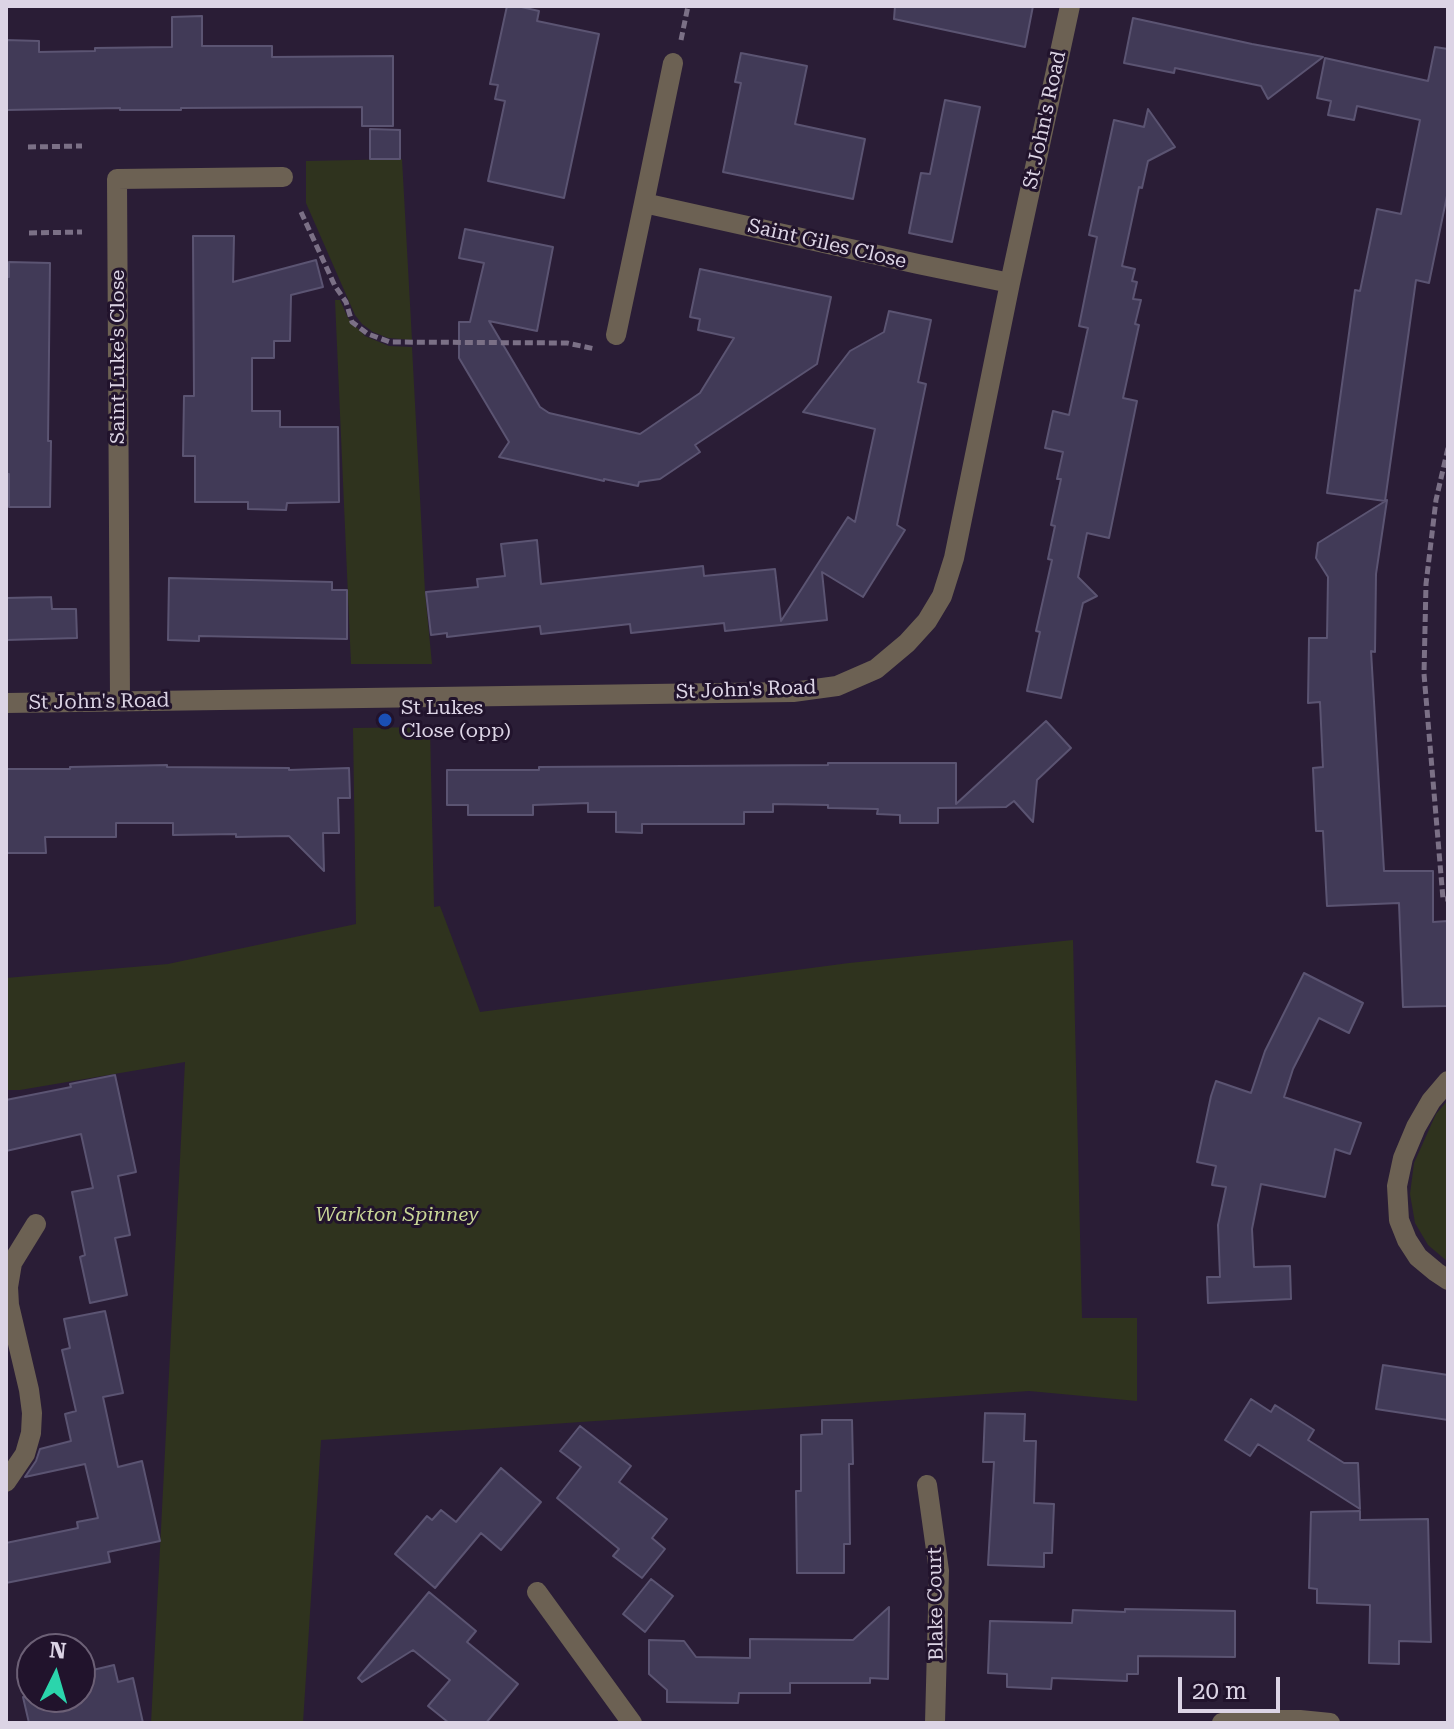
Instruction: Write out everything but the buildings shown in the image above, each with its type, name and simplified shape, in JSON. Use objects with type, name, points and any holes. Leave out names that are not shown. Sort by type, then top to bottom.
[{"type":"street","name":"St John's Road","points":[[6,703],[793,692],[837,686],[876,669],[927,621],[942,596],[954,558],[1070,6]]},
{"type":"street","points":[[616,335],[676,54]]},
{"type":"street","name":"Saint Luke's Close","points":[[120,701],[117,179],[283,177]]},
{"type":"street","name":"Saint Giles Close","points":[[644,203],[1010,283]]},
{"type":"street","points":[[1448,1081],[1431,1101],[1416,1127],[1403,1158],[1397,1196],[1399,1220],[1407,1240],[1418,1257],[1448,1280]]},
{"type":"street","points":[[6,1482],[25,1454],[32,1413],[8,1287],[12,1263],[36,1224]]},
{"type":"street","name":"Blake Court","points":[[927,1485],[939,1571],[935,1723]]},
{"type":"street","points":[[537,1592],[632,1723]]},
{"type":"street","points":[[1222,1723],[1300,1720],[1330,1723]]},
{"type":"path","points":[[676,54],[688,6]]},
{"type":"path","points":[[28,147],[82,146]]},
{"type":"path","points":[[301,212],[335,286],[346,302],[352,322],[368,334],[390,342],[567,343],[599,350]]},
{"type":"path","points":[[29,233],[82,232]]},
{"type":"path","points":[[1448,448],[1436,500],[1426,584],[1424,674],[1443,899],[1448,899]]},
{"type":"green space","points":[[402,159],[412,340],[388,338],[373,332],[355,315],[306,203],[306,161]]},
{"type":"green space","points":[[335,300],[340,300],[348,318],[365,336],[389,346],[412,347],[425,592],[432,664],[351,664]]},
{"type":"green space","name":"Warkton Spinney","points":[[430,727],[434,907],[440,906],[480,1012],[849,963],[1073,940],[1082,1318],[1137,1318],[1137,1401],[1029,1391],[321,1440],[303,1723],[151,1723],[185,1062],[6,1090],[6,978],[168,964],[356,924],[353,728]]},
{"type":"green space","points":[[1448,1100],[1448,1262],[1428,1245],[1415,1223],[1410,1194],[1414,1163],[1436,1114]]},
{"type":"place","name":"St Lukes Close (opp)","points":[[385,720]]}]
